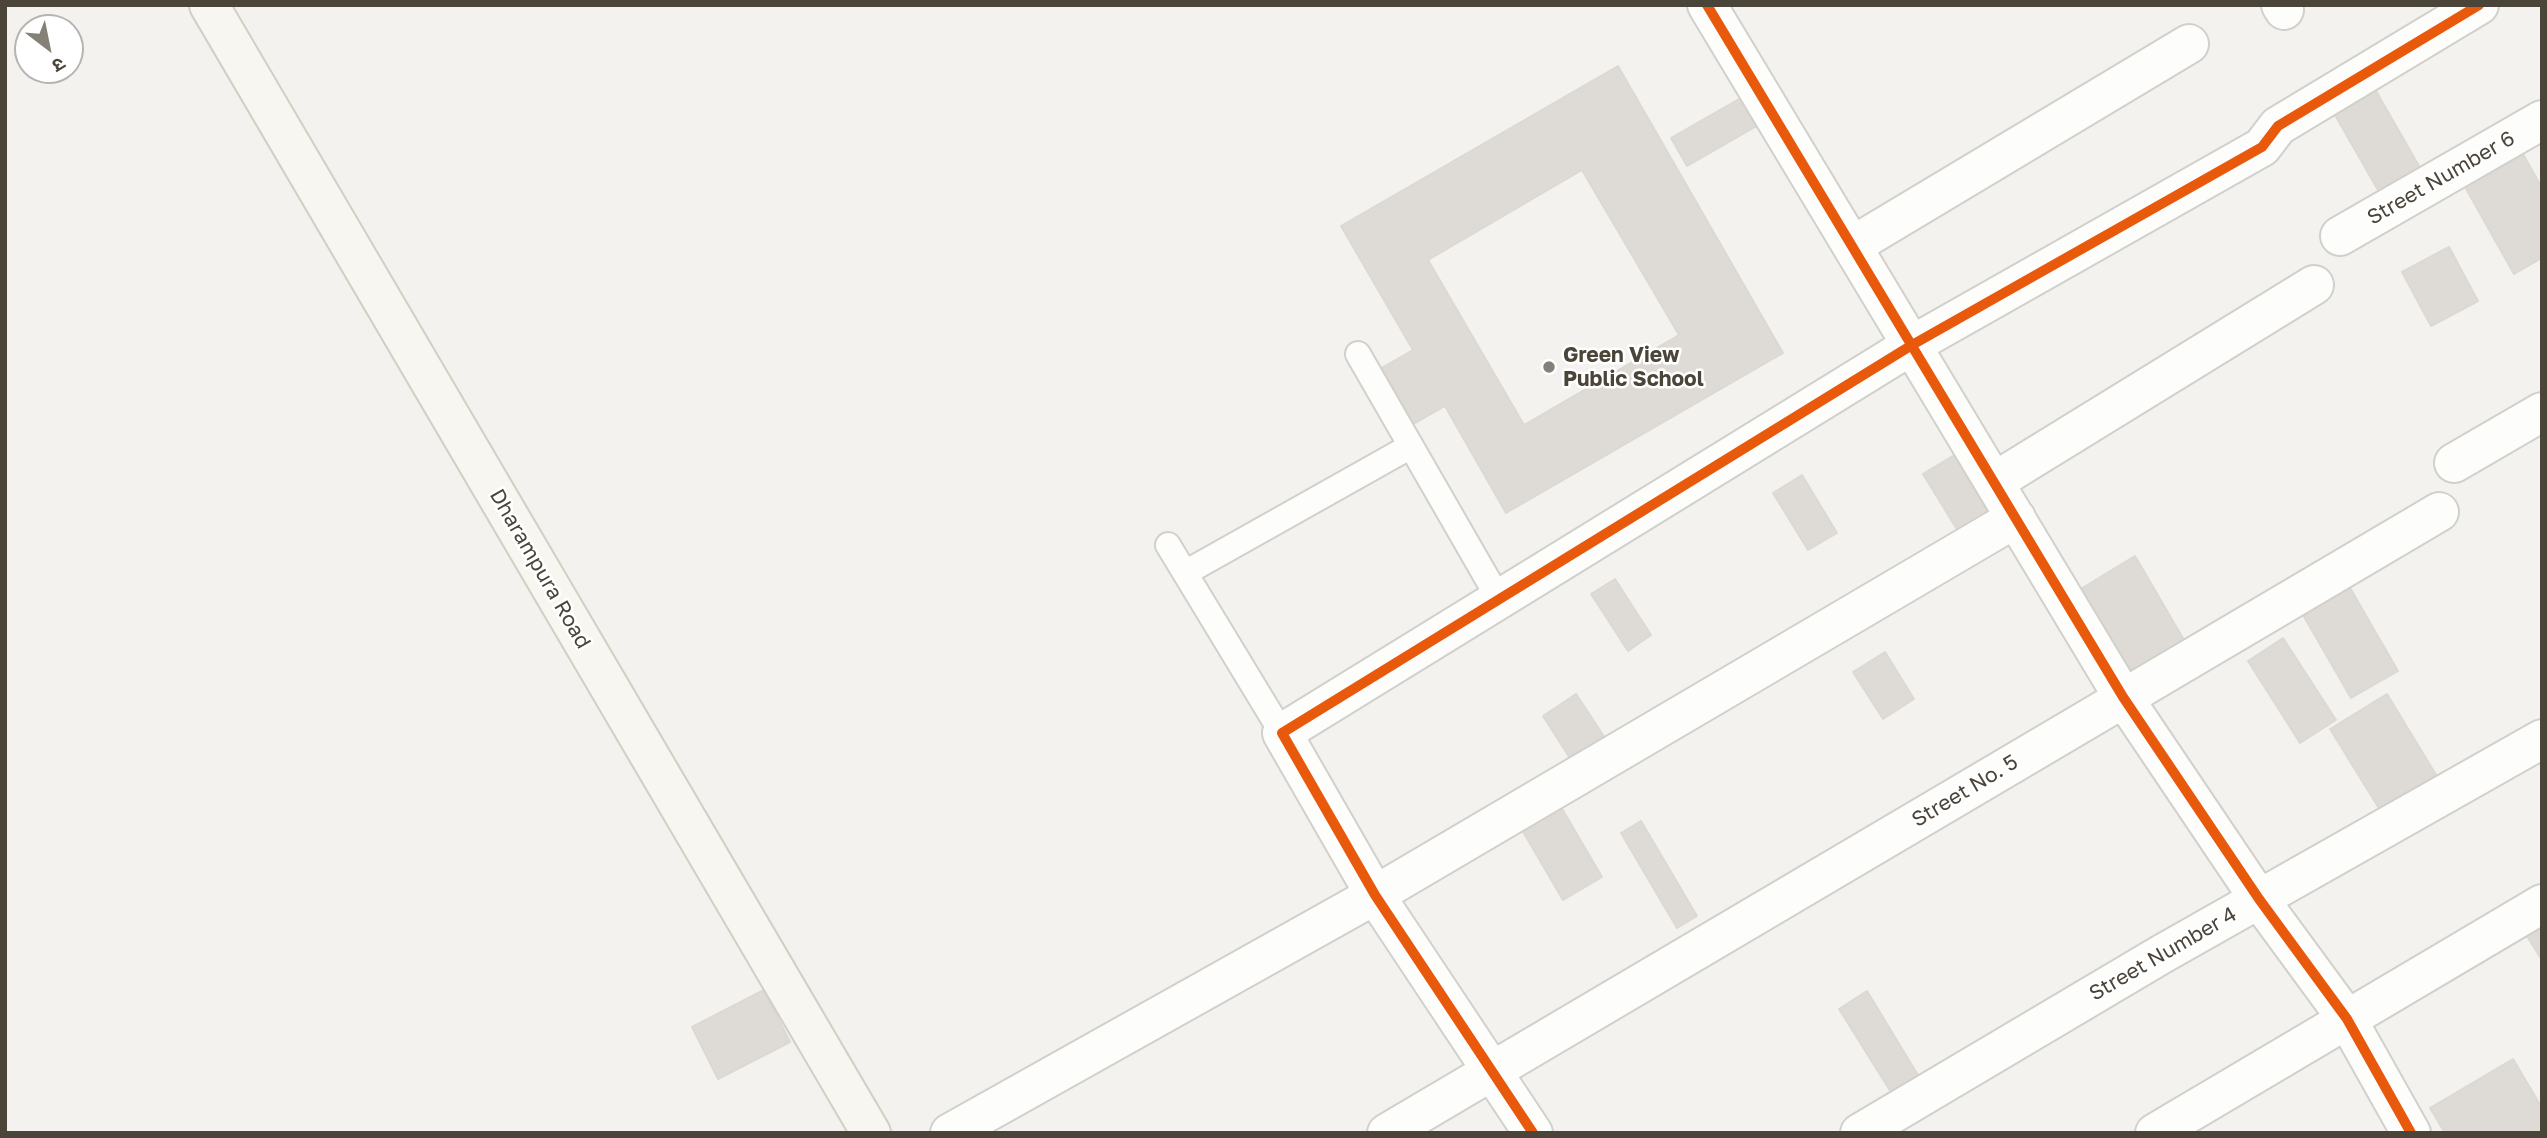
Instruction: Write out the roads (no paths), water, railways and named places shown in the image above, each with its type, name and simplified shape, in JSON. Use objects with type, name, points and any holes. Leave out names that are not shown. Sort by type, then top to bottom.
[{"type":"street","name":"Dharampura Road","points":[[209,5],[871,1133]]},
{"type":"street","points":[[1707,5],[2123,697],[2259,899],[2347,1019],[2411,1133]]},
{"type":"street","points":[[1533,1133],[1375,895],[1282,733],[1912,345],[2262,147],[2278,126],[2479,5]]},
{"type":"street","points":[[1852,246],[2189,44]]},
{"type":"street","name":"Street Number 6","points":[[2340,236],[2542,120]]},
{"type":"street","points":[[1994,482],[2314,285]]},
{"type":"street","points":[[2454,463],[2542,412]]},
{"type":"street","name":"Street No. 5","points":[[1387,1133],[2439,512]]},
{"type":"street","points":[[950,1133],[1375,895],[2016,518]]},
{"type":"street","name":"Street Number 4","points":[[1860,1133],[2259,899],[2542,739]]},
{"type":"street","points":[[2155,1133],[2542,904]]},
{"type":"lane","points":[[1358,354],[1499,599]]},
{"type":"lane","points":[[1185,573],[1411,446]]},
{"type":"lane","points":[[1168,545],[1282,733]]},
{"type":"place","name":"Green View Public School","points":[[1549,367]]}]
